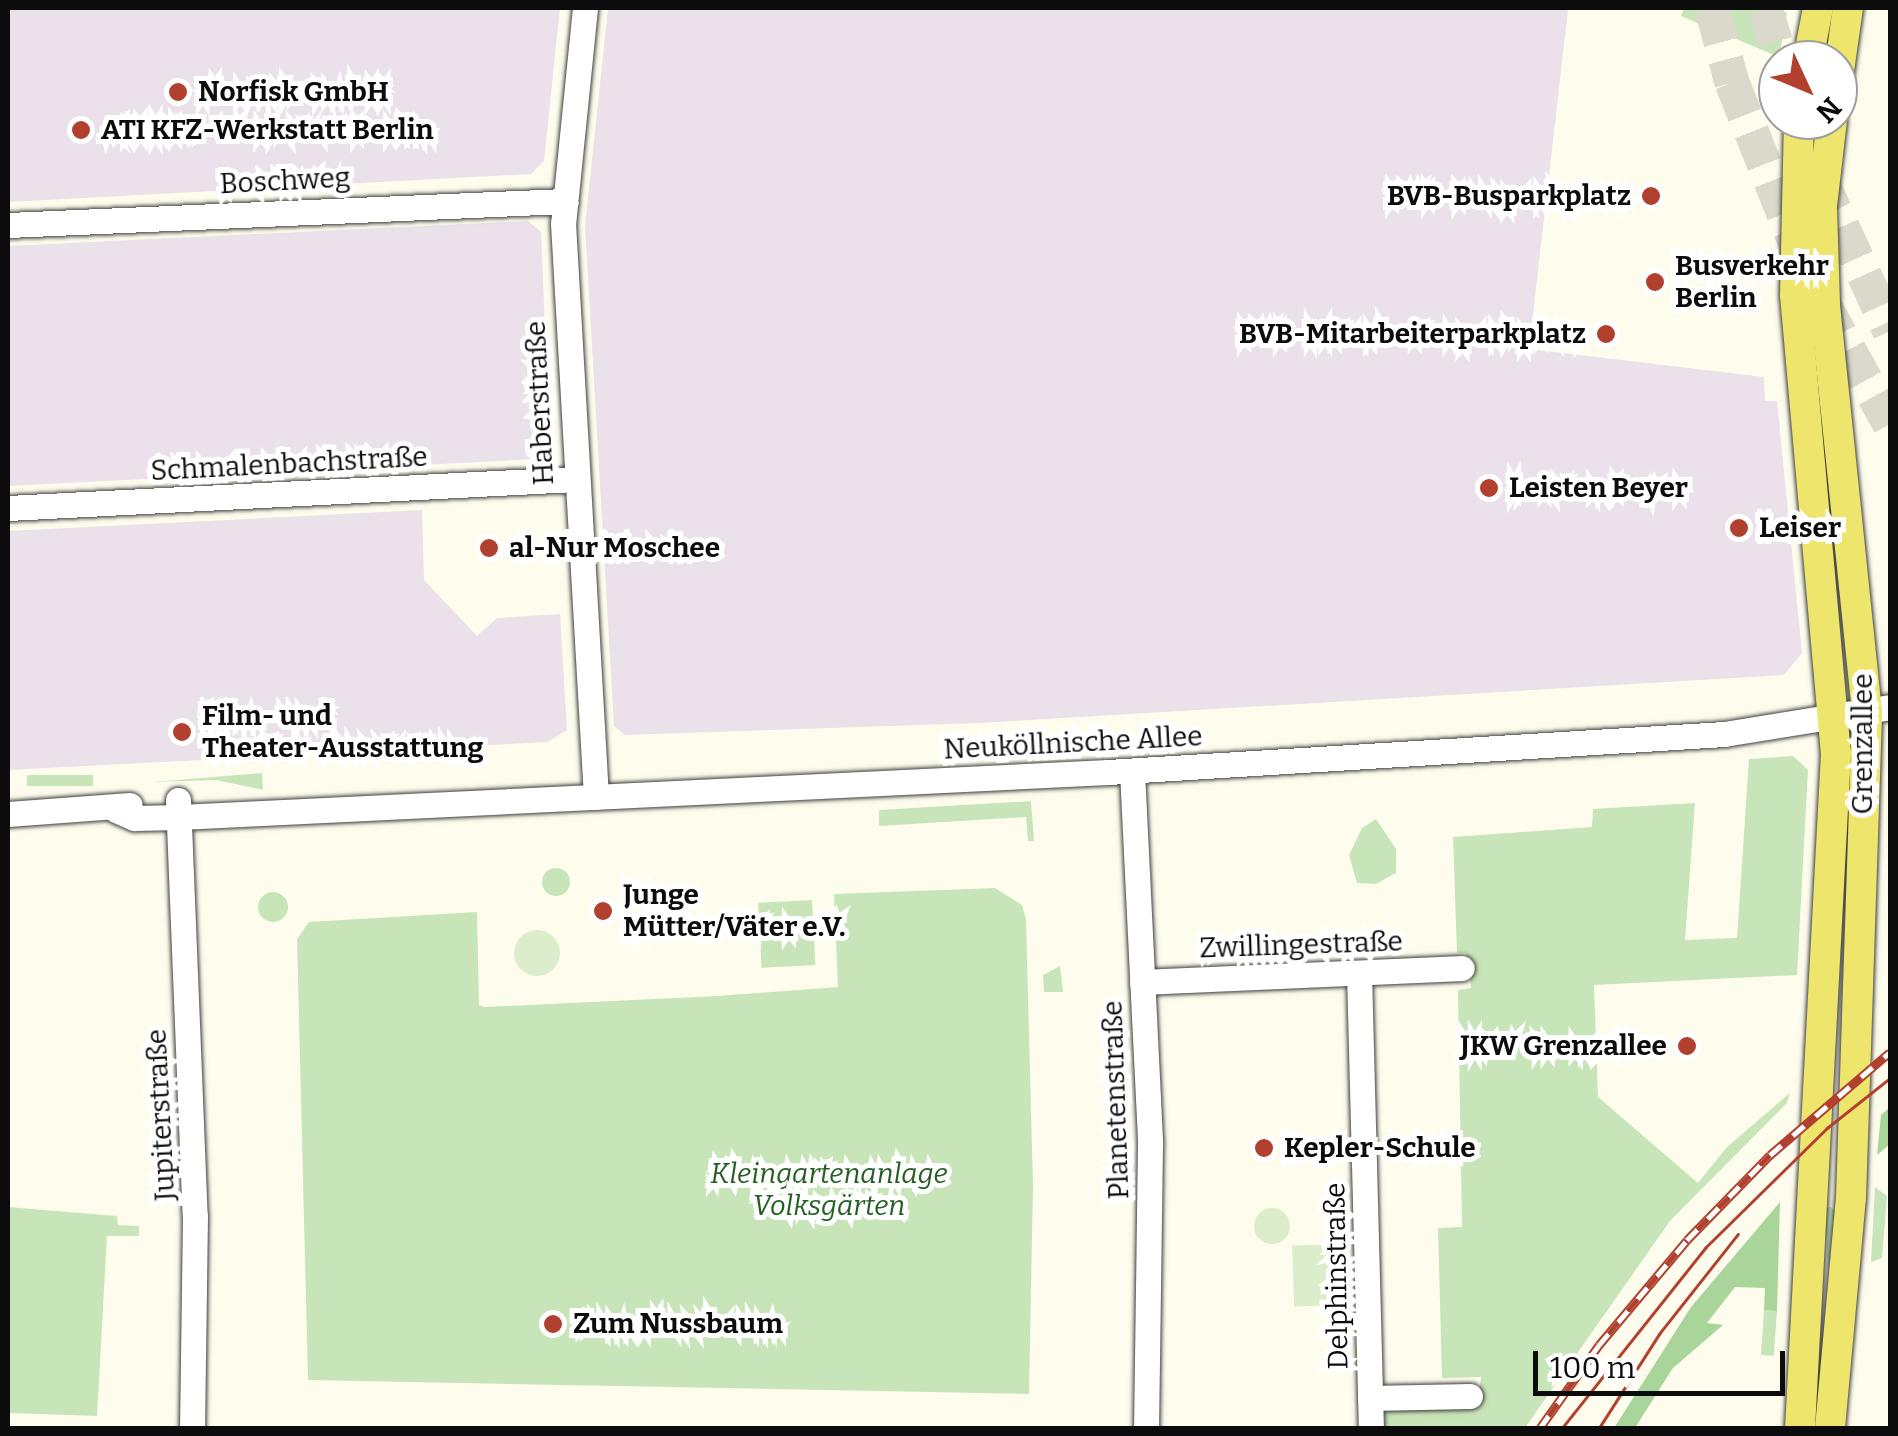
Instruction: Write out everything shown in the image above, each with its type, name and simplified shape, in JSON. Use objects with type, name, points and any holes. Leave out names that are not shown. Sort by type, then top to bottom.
[{"type":"main road","points":[[1811,40],[1818,8]]},
{"type":"main road","points":[[1844,40],[1848,8]]},
{"type":"main road","name":"Grenzallee","points":[[1798,140],[1796,318],[1835,718],[1816,1197],[1800,1428]]},
{"type":"main road","name":"Grenzallee","points":[[1830,140],[1822,206],[1825,304],[1879,709],[1851,1198],[1830,1428]]},
{"type":"main road","points":[[1816,1197],[1851,1198]]},
{"type":"street","name":"Haberstraße","points":[[584,8],[565,200],[574,479],[596,797]]},
{"type":"street","name":"Boschweg","points":[[8,224],[565,200]]},
{"type":"street","name":"Schmalenbachstraße","points":[[8,508],[574,479]]},
{"type":"street","name":"Neuköllnische Allee","points":[[8,814],[179,809],[231,801],[257,810],[1132,771],[1724,734],[1879,709]]},
{"type":"street","name":"Planetenstraße","points":[[1132,771],[1150,1145],[1146,1428]]},
{"type":"street","name":"Jupiterstraße","points":[[179,809],[196,1216],[192,1428]]},
{"type":"street","name":"Zwillingestraße","points":[[1142,982],[1462,968]]},
{"type":"street","name":"Delphinstraße","points":[[1359,972],[1370,1428]]},
{"type":"street","name":"Delphinstraße","points":[[1370,1398],[1470,1396]]},
{"type":"shaded area","points":[[8,8],[560,8],[544,161],[531,174],[8,202]]},
{"type":"shaded area","points":[[608,8],[1568,10],[1529,349],[1764,377],[1765,401],[1777,401],[1802,653],[1784,675],[980,723],[625,735],[614,726],[585,226]]},
{"type":"shaded area","points":[[528,221],[541,232],[550,445],[539,459],[8,486],[8,246]]},
{"type":"shaded area","points":[[422,510],[424,580],[477,636],[497,618],[560,614],[567,730],[548,742],[8,770],[8,531]]},
{"type":"green space","points":[[1684,8],[1773,8],[1787,13],[1782,40],[1758,40],[1758,48],[1681,16]]},
{"type":"green space","points":[[1793,756],[1808,770],[1797,975],[1594,985],[1598,1097],[1698,1183],[1727,1147],[1790,1093],[1787,1103],[1670,1221],[1525,1428],[1381,1428],[1381,1409],[1478,1405],[1481,1377],[1442,1378],[1438,1228],[1462,1227],[1458,990],[1471,988],[1466,953],[1457,953],[1453,837],[1592,827],[1593,809],[1695,803],[1685,940],[1737,938],[1749,759]]},
{"type":"green space","points":[[262,773],[263,790],[216,780],[153,782]]},
{"type":"green space","points":[[27,775],[93,775],[93,786],[27,786]]},
{"type":"green space","points":[[1031,801],[1034,841],[1028,841],[1026,817],[879,826],[879,810]]},
{"type":"green space","points":[[1376,819],[1396,849],[1396,873],[1376,884],[1357,883],[1349,855],[1362,828]]},
{"type":"green space","points":[[556,868],[566,872],[570,882],[566,892],[556,896],[546,892],[542,882],[546,872]]},
{"type":"green space","name":"Kleingartenanlage Volksgärten","points":[[995,888],[1022,905],[1026,919],[1033,1187],[1029,1394],[308,1380],[297,939],[309,922],[477,912],[479,1005],[485,1007],[717,996],[838,987],[834,894]]},
{"type":"green space","points":[[273,892],[284,896],[288,907],[284,918],[273,922],[262,918],[258,907],[262,896]]},
{"type":"green space","points":[[812,900],[815,965],[761,968],[758,903]]},
{"type":"green space","points":[[537,930],[553,937],[560,953],[553,969],[537,976],[521,969],[514,953],[521,937]]},
{"type":"green space","points":[[1060,966],[1063,992],[1044,992],[1043,975]]},
{"type":"green space","points":[[1890,1107],[1890,1144],[1877,1155],[1881,1115]]},
{"type":"green space","points":[[1875,1187],[1887,1196],[1882,1258],[1871,1262]]},
{"type":"green space","points":[[1780,1202],[1777,1311],[1764,1310],[1765,1288],[1735,1287],[1707,1323],[1723,1325],[1673,1368],[1635,1428],[1614,1428],[1691,1307]]},
{"type":"green space","points":[[8,1207],[117,1216],[118,1225],[139,1226],[139,1236],[107,1236],[97,1416],[8,1413]]},
{"type":"green space","points":[[1272,1208],[1284,1214],[1290,1226],[1284,1238],[1272,1244],[1260,1238],[1254,1226],[1260,1214]]},
{"type":"green space","points":[[1825,1208],[1835,1211],[1828,1273]]},
{"type":"green space","points":[[1337,1244],[1339,1305],[1294,1307],[1292,1246]]},
{"type":"green space","points":[[1764,1310],[1777,1311],[1774,1356],[1761,1355]]},
{"type":"tunnel","points":[[1712,8],[1732,82],[1801,256]]},
{"type":"tunnel","points":[[1765,8],[1775,40]]},
{"type":"tunnel","points":[[1820,178],[1890,331]]},
{"type":"tunnel","points":[[1823,303],[1890,424]]},
{"type":"tram line","points":[[1562,1428],[1706,1247],[1827,1128],[1890,1078]]},
{"type":"tram line","points":[[1599,1428],[1659,1334],[1738,1234]]},
{"type":"railway","points":[[1540,1428],[1599,1345],[1687,1240],[1770,1155],[1890,1052]]},
{"type":"place","name":"Norfisk GmbH","points":[[178,92]]},
{"type":"place","name":"ATI KFZ-Werkstatt Berlin","points":[[81,130]]},
{"type":"place","name":"BVB-Busparkplatz","points":[[1651,196]]},
{"type":"place","name":"Busverkehr Berlin","points":[[1655,282]]},
{"type":"place","name":"BVB-Mitarbeiterparkplatz","points":[[1606,334]]},
{"type":"place","name":"Leisten Beyer","points":[[1489,488]]},
{"type":"place","name":"Leiser","points":[[1739,528]]},
{"type":"place","name":"al-Nur Moschee","points":[[489,548]]},
{"type":"place","name":"Film- und Theater-Ausstattung","points":[[182,732]]},
{"type":"place","name":"Junge Mütter/Väter e.V.","points":[[603,911]]},
{"type":"place","name":"JKW Grenzallee","points":[[1687,1046]]},
{"type":"place","name":"Kepler-Schule","points":[[1264,1148]]},
{"type":"place","name":"Zum Nussbaum","points":[[553,1324]]}]
